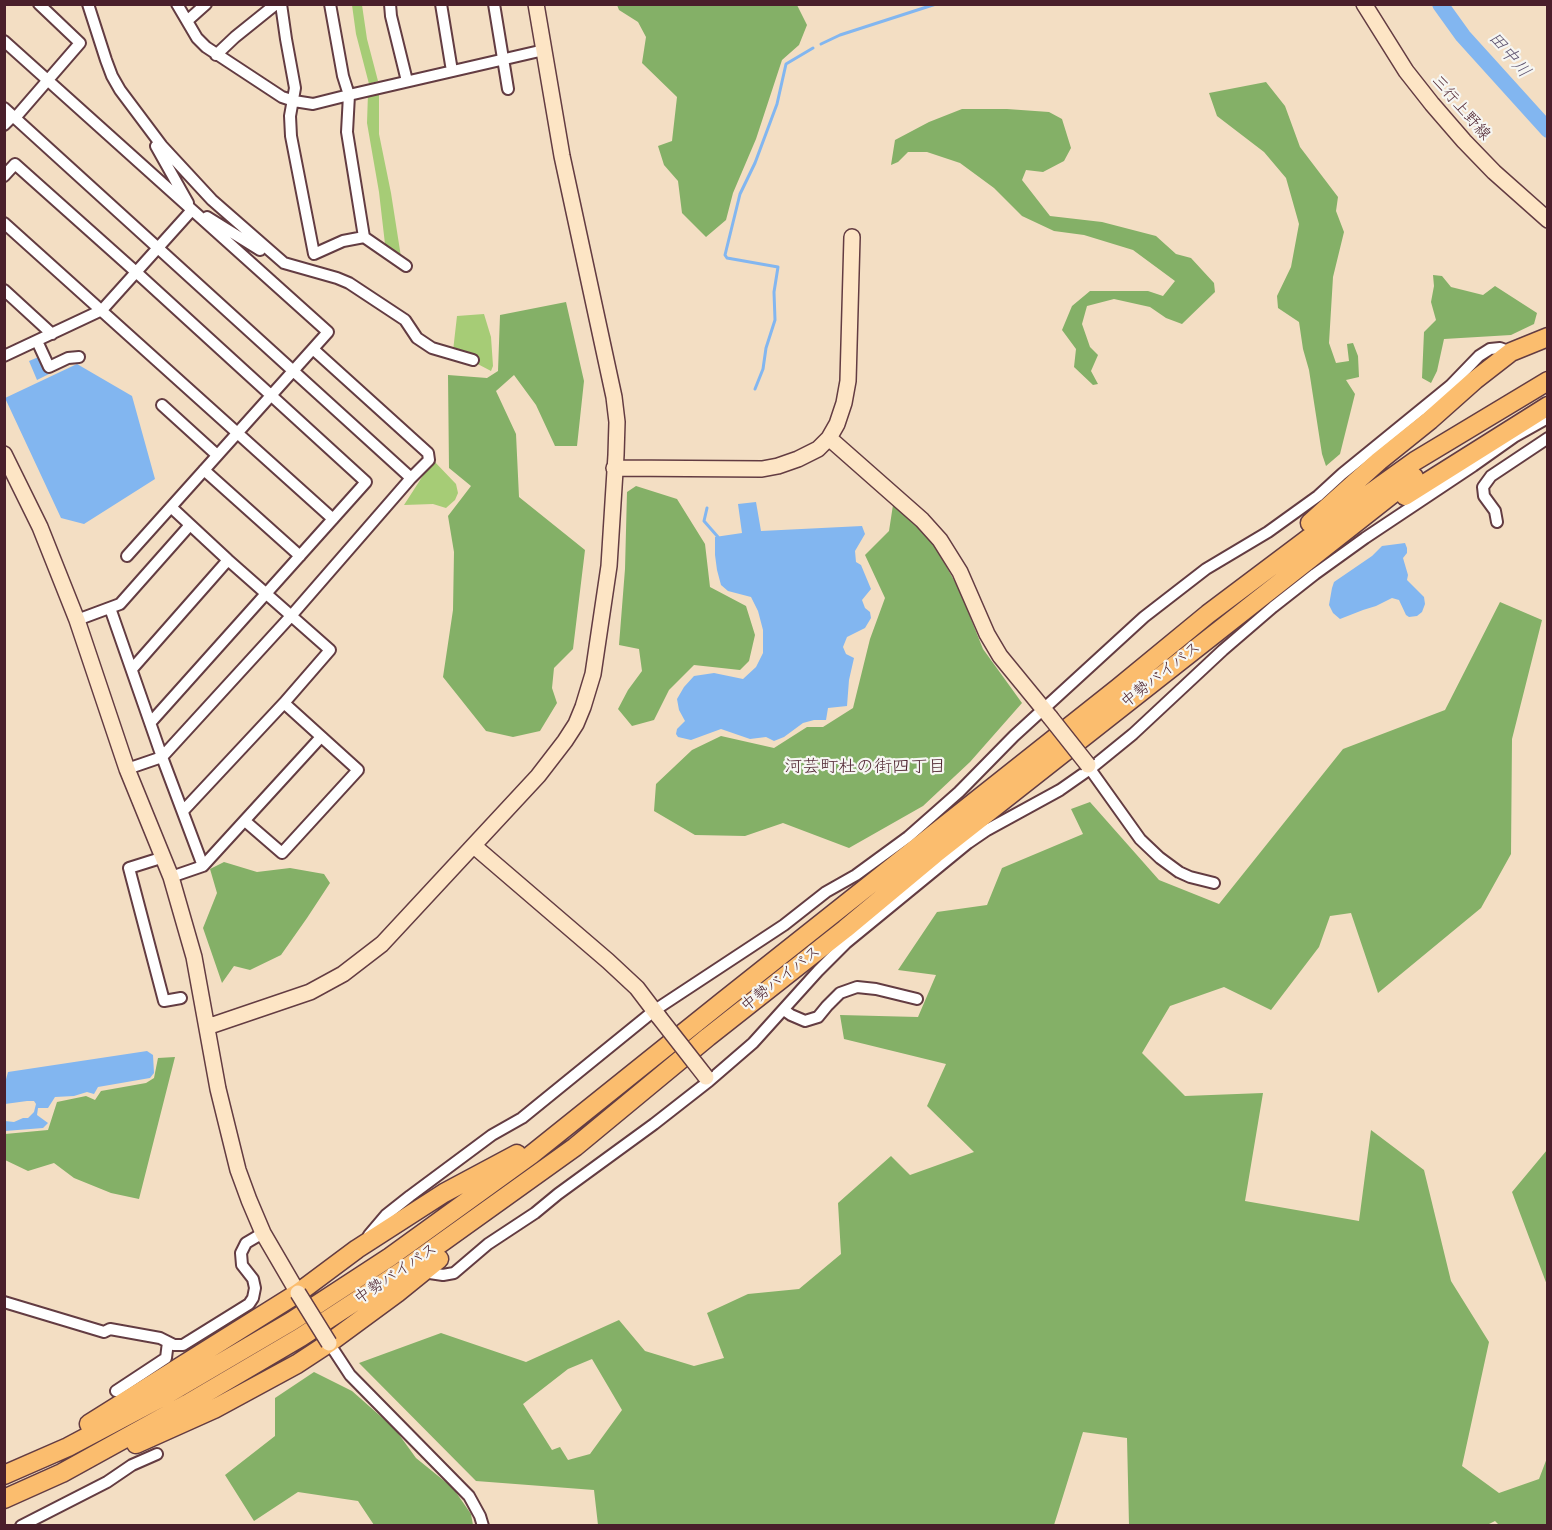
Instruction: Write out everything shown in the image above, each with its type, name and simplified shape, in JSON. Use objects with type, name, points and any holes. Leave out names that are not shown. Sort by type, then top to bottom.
[{"type":"highway","points":[[1208,614],[1379,461],[1475,380],[1511,352],[1548,337]]},
{"type":"highway","name":"中勢バイパス","points":[[4,1474],[68,1447],[224,1362],[390,1257],[531,1155],[1208,614],[1415,461],[1548,381]]},
{"type":"highway","name":"中勢バイパス","points":[[4,1499],[62,1473],[301,1337],[402,1271],[575,1147],[935,854],[1397,489],[1519,399]]},
{"type":"highway","points":[[1303,565],[1402,498],[1548,405]]},
{"type":"highway","points":[[4,1474],[298,1293],[357,1249],[444,1193],[567,1126]]},
{"type":"highway","points":[[62,1473],[143,1441],[214,1409],[297,1364],[397,1293],[528,1191],[575,1147]]},
{"type":"street","points":[[4,125],[11,114],[48,80],[80,43],[39,4]]},
{"type":"street","points":[[88,4],[112,76],[148,130],[212,200],[284,263]]},
{"type":"street","points":[[177,4],[197,38],[216,55],[282,97],[313,104],[544,50]]},
{"type":"street","points":[[187,21],[206,4]]},
{"type":"street","points":[[216,55],[276,4]]},
{"type":"street","points":[[281,4],[296,88],[290,116],[291,136],[314,254],[343,241],[364,237],[406,266]]},
{"type":"street","points":[[330,4],[343,76],[349,95],[347,132],[364,237]]},
{"type":"street","points":[[390,4],[406,81]]},
{"type":"street","points":[[441,4],[452,71]]},
{"type":"street","points":[[494,4],[508,89]]},
{"type":"street","points":[[207,1027],[310,992],[343,974],[382,944],[553,759],[576,724],[583,707],[593,675],[609,566],[616,456],[614,397],[562,156],[536,4]]},
{"type":"street","name":"三行上野線","points":[[1364,4],[1407,71],[1432,104],[1494,172],[1548,220]]},
{"type":"street","points":[[4,41],[328,332],[127,556]]},
{"type":"street","points":[[11,114],[411,478]]},
{"type":"street","points":[[148,130],[192,210],[284,263],[349,283],[405,320],[417,338],[432,348],[473,360]]},
{"type":"street","points":[[4,176],[15,164],[366,482],[150,722]]},
{"type":"street","points":[[4,356],[102,310],[192,210]]},
{"type":"street","points":[[4,223],[333,519]]},
{"type":"street","points":[[614,468],[762,469],[798,459],[818,449],[829,438],[837,424],[848,381],[852,237]]},
{"type":"street","points":[[4,290],[52,334]]},
{"type":"street","points":[[37,341],[49,367],[68,358],[79,357]]},
{"type":"street","points":[[357,1249],[386,1215],[410,1196],[492,1136],[522,1118],[586,1065],[657,1013],[774,932],[826,892],[856,875],[908,837],[959,792],[1014,736],[1047,713],[1144,617],[1206,569],[1268,532],[1318,496],[1450,386],[1479,356],[1490,349],[1500,348],[1511,352]]},
{"type":"street","points":[[128,769],[162,757],[429,460],[428,453],[313,349]]},
{"type":"street","points":[[162,405],[217,455]]},
{"type":"street","points":[[422,1272],[443,1275],[454,1273],[488,1244],[535,1213],[645,1131],[753,1043],[846,943],[968,843],[1060,790],[1133,734],[1231,643],[1315,574],[1514,437],[1548,418]]},
{"type":"street","points":[[829,438],[922,520],[940,540],[960,572],[987,634],[1000,656],[1089,767],[1140,839],[1179,872],[1214,884]]},
{"type":"street","points":[[1497,522],[1495,511],[1484,496],[1483,487],[1491,476],[1548,438]]},
{"type":"street","points":[[4,454],[40,527],[77,620],[128,769],[171,877],[194,957],[218,1089],[238,1170],[263,1233],[350,1375],[469,1496],[483,1526]]},
{"type":"street","points":[[204,470],[300,556]]},
{"type":"street","points":[[171,507],[330,651],[183,811]]},
{"type":"street","points":[[77,620],[120,604],[190,525]]},
{"type":"street","points":[[132,669],[228,560]]},
{"type":"street","points":[[110,608],[203,866]]},
{"type":"street","points":[[245,820],[282,853],[358,770],[284,703]]},
{"type":"street","points":[[171,877],[203,866],[321,737]]},
{"type":"street","points":[[474,846],[637,988],[708,1079]]},
{"type":"street","points":[[164,857],[129,868],[164,1001],[181,998]]},
{"type":"street","points":[[784,1010],[806,1020],[818,1017],[840,993],[857,987],[917,999]]},
{"type":"street","points":[[4,1302],[104,1332],[110,1329],[160,1338],[174,1345],[183,1345],[249,1304],[255,1293],[254,1284],[253,1279],[242,1265],[241,1253],[246,1243],[263,1233]]},
{"type":"street","points":[[116,1391],[166,1358],[168,1342]]},
{"type":"street","points":[[21,1526],[102,1485],[132,1465],[157,1454]]},
{"type":"green space","points":[[352,5],[362,5],[367,39],[378,81],[369,84],[356,34]]},
{"type":"green space","points":[[617,5],[797,5],[807,25],[799,45],[782,60],[756,139],[733,193],[726,220],[706,237],[682,213],[678,181],[664,165],[658,146],[672,141],[677,97],[642,63],[646,37],[638,22],[619,10]]},
{"type":"green space","points":[[1266,82],[1285,106],[1300,147],[1338,197],[1336,211],[1344,232],[1333,277],[1329,343],[1336,363],[1349,361],[1347,344],[1353,343],[1358,356],[1359,377],[1346,380],[1355,394],[1340,454],[1326,466],[1299,322],[1278,308],[1277,296],[1291,267],[1299,224],[1286,178],[1264,152],[1217,116],[1209,93]]},
{"type":"green space","points":[[379,91],[379,134],[401,257],[385,244],[367,123],[368,93]]},
{"type":"green space","points":[[962,109],[1049,112],[1062,119],[1071,148],[1064,161],[1043,172],[1026,170],[1022,180],[1050,216],[1102,222],[1156,236],[1176,254],[1191,258],[1214,283],[1215,292],[1182,324],[1166,318],[1150,307],[1114,299],[1087,306],[1082,324],[1090,347],[1098,355],[1091,371],[1098,384],[1093,385],[1074,367],[1076,349],[1062,330],[1072,306],[1090,291],[1148,291],[1163,296],[1175,281],[1133,250],[1084,235],[1054,231],[1022,216],[994,188],[960,163],[927,152],[908,152],[898,162],[891,165],[895,140],[929,122]]},
{"type":"green space","points":[[1433,275],[1442,276],[1451,287],[1483,295],[1495,286],[1537,313],[1534,324],[1511,335],[1444,339],[1437,371],[1431,383],[1422,378],[1424,332],[1436,320],[1431,302],[1434,286]]},
{"type":"green space","points":[[566,302],[584,381],[577,446],[555,446],[536,405],[514,375],[496,391],[516,434],[519,497],[585,550],[573,649],[554,668],[552,688],[557,703],[540,731],[513,737],[486,731],[443,677],[453,610],[454,552],[448,516],[471,486],[449,468],[448,375],[487,378],[498,371],[500,315]]},
{"type":"green space","points":[[484,314],[491,337],[493,366],[491,371],[453,351],[457,316]]},
{"type":"green space","points":[[433,460],[456,484],[458,493],[455,500],[446,508],[433,504],[404,505]]},
{"type":"green space","points":[[636,486],[677,499],[705,544],[710,587],[746,606],[755,635],[749,661],[740,670],[694,665],[669,690],[654,720],[632,726],[618,709],[642,671],[639,649],[619,645],[625,569],[627,492]]},
{"type":"green space","points":[[893,505],[932,541],[959,589],[983,649],[1022,703],[970,762],[923,806],[849,848],[783,823],[745,836],[695,835],[654,811],[656,784],[692,750],[721,736],[774,748],[807,727],[823,727],[853,708],[870,639],[885,598],[865,555],[889,531]]},
{"type":"green space","points":[[1500,602],[1542,620],[1512,739],[1511,854],[1481,908],[1378,993],[1351,913],[1330,916],[1319,947],[1271,1010],[1224,987],[1170,1006],[1142,1053],[1185,1096],[1263,1093],[1245,1201],[1359,1221],[1371,1130],[1424,1170],[1451,1281],[1489,1342],[1462,1466],[1499,1493],[1539,1479],[1547,1458],[1547,1525],[1499,1525],[1495,1521],[1485,1526],[1129,1525],[1127,1438],[1083,1432],[1054,1525],[598,1525],[594,1490],[476,1481],[359,1363],[441,1333],[526,1362],[619,1320],[645,1351],[694,1366],[724,1358],[707,1313],[748,1294],[799,1289],[841,1254],[838,1203],[891,1156],[910,1175],[974,1152],[927,1106],[946,1064],[844,1039],[840,1015],[918,1017],[936,975],[898,970],[937,912],[987,905],[1002,868],[1083,834],[1071,809],[1090,802],[1159,880],[1219,904],[1343,749],[1445,710]],"holes":[[[592,1359],[622,1410],[590,1454],[568,1460],[560,1447],[552,1450],[523,1404],[568,1369]]]},
{"type":"green space","points":[[224,862],[257,872],[290,868],[324,874],[330,883],[281,955],[250,970],[234,966],[222,983],[203,928],[217,893],[210,869]]},
{"type":"green space","points":[[175,1057],[139,1199],[111,1193],[74,1178],[54,1163],[28,1171],[5,1160],[5,1134],[48,1130],[57,1102],[86,1096],[95,1100],[101,1091],[146,1083],[154,1078],[158,1058]]},
{"type":"green space","points":[[1547,1150],[1547,1285],[1512,1192]]},
{"type":"green space","points":[[314,1372],[352,1391],[395,1429],[416,1458],[453,1488],[471,1514],[473,1525],[374,1525],[358,1501],[298,1492],[254,1521],[225,1475],[275,1436],[275,1398]]},
{"type":"water","points":[[41,356],[49,374],[37,380],[29,361]]},
{"type":"water","points":[[77,364],[132,396],[155,479],[84,524],[61,518],[5,398]]},
{"type":"water","points":[[756,502],[761,531],[862,526],[865,534],[855,551],[856,562],[861,565],[871,589],[862,600],[871,618],[865,628],[847,637],[843,647],[846,654],[854,658],[847,706],[828,708],[826,720],[803,723],[784,737],[774,741],[766,737],[750,739],[721,729],[691,740],[678,737],[677,729],[685,721],[679,710],[677,699],[694,676],[714,673],[743,679],[756,667],[763,653],[763,630],[758,611],[751,597],[728,591],[721,585],[715,555],[715,537],[742,533],[738,504]]},
{"type":"water","points":[[1405,543],[1407,553],[1403,558],[1408,575],[1407,580],[1424,597],[1425,604],[1422,612],[1417,616],[1409,617],[1399,600],[1392,598],[1340,619],[1333,613],[1329,605],[1334,582],[1372,556],[1382,546]]},
{"type":"water","points":[[147,1051],[153,1055],[154,1073],[150,1078],[98,1087],[94,1094],[87,1092],[74,1096],[55,1097],[48,1108],[38,1108],[37,1115],[48,1123],[43,1128],[5,1131],[5,1121],[14,1122],[28,1118],[34,1112],[36,1104],[34,1101],[27,1101],[5,1104],[5,1083],[8,1072]]},
{"type":"waterway","points":[[821,44],[840,35],[936,4]]},
{"type":"waterway","name":"田中川","points":[[1440,4],[1463,36],[1548,130]]},
{"type":"waterway","points":[[755,389],[763,369],[766,348],[775,320],[774,292],[778,267],[727,258],[725,255],[740,194],[755,163],[777,104],[786,64],[813,48]]},
{"type":"waterway","points":[[707,508],[704,521],[718,537]]},
{"type":"district","name":"河芸町杜の街四丁目","points":[[865,767]]}]
